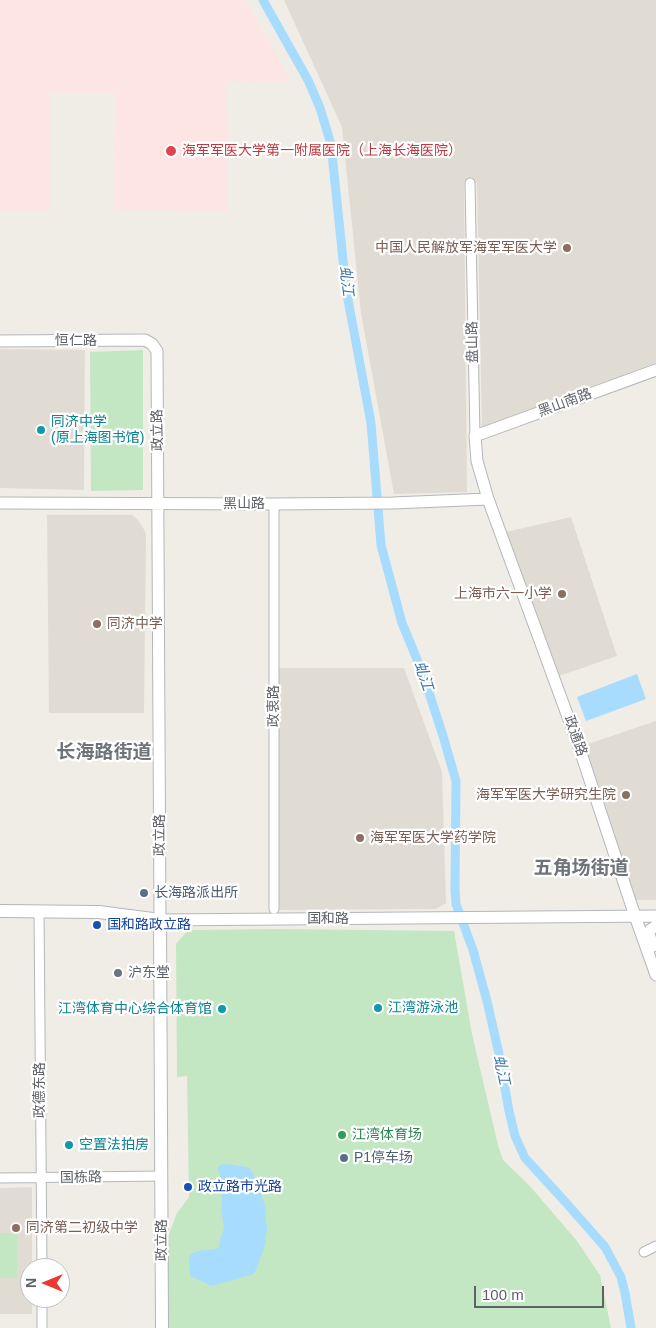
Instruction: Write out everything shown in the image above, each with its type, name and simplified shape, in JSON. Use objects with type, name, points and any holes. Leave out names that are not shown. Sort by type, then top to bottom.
[{"type":"main road","name":"国和路","points":[[0,911],[99,912],[160,920]]},
{"type":"main road","name":"政立路","points":[[160,920],[162,1328]]},
{"type":"street","name":"盘山路","points":[[470,183],[475,436],[477,461],[488,499]]},
{"type":"street","name":"恒仁路","points":[[0,341],[145,340],[152,344]]},
{"type":"street","name":"政立路","points":[[152,344],[157,351],[160,920]]},
{"type":"street","name":"黑山南路","points":[[475,436],[656,370]]},
{"type":"street","name":"黑山路","points":[[0,503],[274,504],[394,503],[488,499]]},
{"type":"street","name":"政通路","points":[[488,499],[579,747],[656,975]]},
{"type":"street","name":"政衷路","points":[[274,504],[274,909]]},
{"type":"street","name":"政德东路","points":[[40,911],[42,1258]]},
{"type":"street","name":"国和路","points":[[160,920],[656,916]]},
{"type":"street","points":[[656,926],[650,930],[649,934],[656,955]]},
{"type":"street","name":"国栋路","points":[[0,1178],[161,1176]]},
{"type":"street","points":[[644,1252],[656,1246]]},
{"type":"street","points":[[42,1308],[42,1328]]},
{"type":"shaded area","name":"海军军医大学第一附属医院（上海长海医院）","points":[[0,0],[245,0],[291,81],[226,82],[228,211],[113,210],[115,93],[50,93],[50,212],[0,212]]},
{"type":"shaded area","name":"中国人民解放军海军军医大学","points":[[284,0],[656,0],[656,363],[482,430],[477,183],[464,182],[467,492],[394,494],[361,313],[342,127]]},
{"type":"shaded area","points":[[0,349],[85,350],[84,490],[0,488]]},
{"type":"shaded area","name":"同济中学","points":[[47,515],[132,515],[145,531],[144,713],[49,713]]},
{"type":"shaded area","name":"上海市六一小学","points":[[571,517],[617,656],[556,677],[506,532]]},
{"type":"shaded area","name":"海军军医大学药学院","points":[[275,668],[404,668],[442,772],[446,903],[436,909],[275,910]]},
{"type":"shaded area","name":"海军军医大学研究生院","points":[[656,721],[656,900],[630,900],[579,747]]},
{"type":"shaded area","name":"同济第二初级中学","points":[[32,1187],[32,1258],[20,1258],[20,1308],[32,1308],[32,1314],[0,1314],[0,1188]]},
{"type":"green space","points":[[143,350],[143,490],[91,491],[90,352]]},
{"type":"green space","name":"江湾体育场","points":[[188,930],[454,931],[472,1034],[503,1160],[529,1185],[577,1241],[600,1275],[611,1328],[168,1328],[168,1236],[177,1213],[189,1197],[187,1076],[177,1077],[176,944]]},
{"type":"green space","points":[[0,1233],[17,1233],[17,1278],[0,1278]]},
{"type":"water","points":[[637,674],[646,699],[586,721],[577,697]]},
{"type":"water","points":[[226,1164],[250,1168],[265,1206],[267,1230],[264,1249],[254,1274],[212,1286],[190,1276],[189,1256],[198,1251],[219,1247],[224,1228],[221,1208],[223,1182],[218,1168],[220,1165]]},
{"type":"waterway","name":"虬江","points":[[263,0],[308,80],[320,108],[331,144],[346,289],[371,423],[381,545],[402,623],[423,674],[456,781],[456,904],[473,950],[487,1001],[515,1136],[525,1158],[605,1247],[621,1277],[631,1328]]},
{"type":"place","name":"海军军医大学第一附属医院（上海长海医院）","points":[[171,151]]},
{"type":"place","name":"中国人民解放军海军军医大学","points":[[567,248]]},
{"type":"place","name":"同济中学 (原上海图书馆)","points":[[41,430]]},
{"type":"place","name":"上海市六一小学","points":[[562,594]]},
{"type":"place","name":"同济中学","points":[[97,624]]},
{"type":"place","name":"海军军医大学研究生院","points":[[626,795]]},
{"type":"place","name":"海军军医大学药学院","points":[[360,838]]},
{"type":"place","name":"长海路派出所","points":[[144,893]]},
{"type":"place","name":"国和路政立路","points":[[97,925]]},
{"type":"place","name":"沪东堂","points":[[118,973]]},
{"type":"place","name":"江湾游泳池","points":[[378,1008]]},
{"type":"place","name":"江湾体育中心综合体育馆","points":[[222,1009]]},
{"type":"place","name":"江湾体育场","points":[[342,1135]]},
{"type":"place","name":"空置法拍房","points":[[69,1145]]},
{"type":"place","name":"P1停车场","points":[[344,1158]]},
{"type":"place","name":"政立路市光路","points":[[188,1187]]},
{"type":"place","name":"同济第二初级中学","points":[[16,1228]]},
{"type":"district","name":"长海路街道","points":[[104,753]]},
{"type":"district","name":"五角场街道","points":[[581,869]]}]
